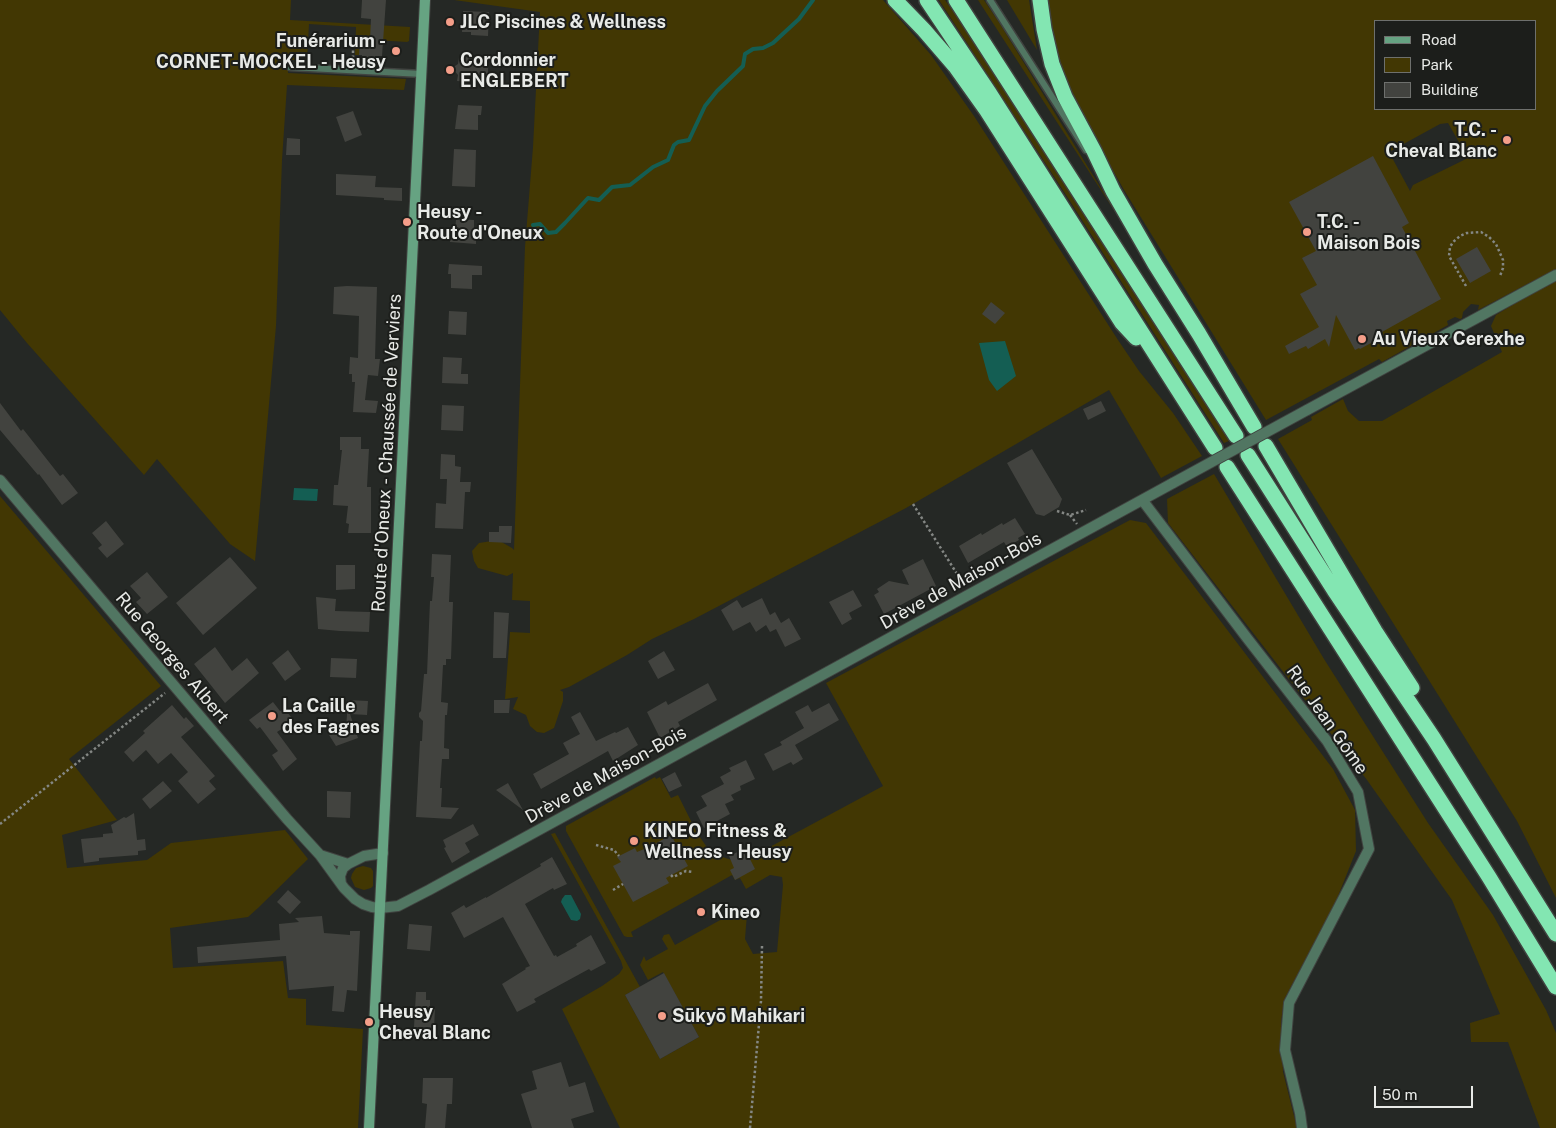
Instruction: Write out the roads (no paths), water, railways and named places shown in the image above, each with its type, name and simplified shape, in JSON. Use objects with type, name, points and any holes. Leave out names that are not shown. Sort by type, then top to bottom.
[{"type":"highway","points":[[895,0],[924,30],[987,111],[1122,323],[1170,377]]},
{"type":"highway","points":[[927,0],[995,102],[1215,448]]},
{"type":"highway","points":[[956,0],[1236,436]]},
{"type":"highway","points":[[1040,0],[1052,64],[1065,97],[1113,191],[1155,264],[1254,426]]},
{"type":"highway","points":[[1266,446],[1375,631],[1422,703],[1519,874]]},
{"type":"highway","points":[[1248,455],[1334,590],[1434,739],[1556,934]]},
{"type":"highway","points":[[1227,467],[1484,869],[1556,987]]},
{"type":"main road","name":"Route d'Oneux - Chaussée de Verviers","points":[[369,1128],[425,0]]},
{"type":"street","name":"Drève de Maison-Bois","points":[[380,908],[398,906],[429,890],[1556,275]]},
{"type":"street","name":"Rue Georges Albert","points":[[0,480],[287,819],[320,855],[350,895],[363,904],[380,908]]},
{"type":"street","name":"Rue Jean Gôme","points":[[1143,500],[1327,742],[1358,792],[1369,850],[1289,1003],[1285,1050],[1302,1128]]},
{"type":"street","points":[[341,884],[340,876],[343,868],[348,864],[364,856],[383,853]]},
{"type":"street","name":"Rue Georges Albert","points":[[320,855],[348,864]]},
{"type":"lane","points":[[990,0],[1113,191]]},
{"type":"lane","points":[[290,67],[422,74]]},
{"type":"waterway","points":[[533,225],[540,224],[548,233],[556,232],[588,198],[599,200],[612,187],[630,185],[653,167],[668,160],[674,145],[678,142],[689,140],[705,106],[717,91],[743,66],[745,54],[753,49],[763,48],[773,43],[799,19],[813,0]]},
{"type":"place","name":"JLC Piscines & Wellness","points":[[450,22]]},
{"type":"place","name":"Funérarium - CORNET-MOCKEL - Heusy","points":[[396,51]]},
{"type":"place","name":"Cordonnier ENGLEBERT","points":[[450,70]]},
{"type":"place","name":"T.C. - Cheval Blanc","points":[[1507,140]]},
{"type":"place","name":"Heusy - Route d'Oneux","points":[[407,222]]},
{"type":"place","name":"T.C. - Maison Bois","points":[[1307,232]]},
{"type":"place","name":"Au Vieux Cerexhe","points":[[1362,339]]},
{"type":"place","name":"La Caille des Fagnes","points":[[272,716]]},
{"type":"place","name":"KINEO Fitness & Wellness - Heusy","points":[[634,841]]},
{"type":"place","name":"Kineo","points":[[701,912]]},
{"type":"place","name":"Sūkyō Mahikari","points":[[662,1016]]},
{"type":"place","name":"Heusy Cheval Blanc","points":[[369,1022]]}]
